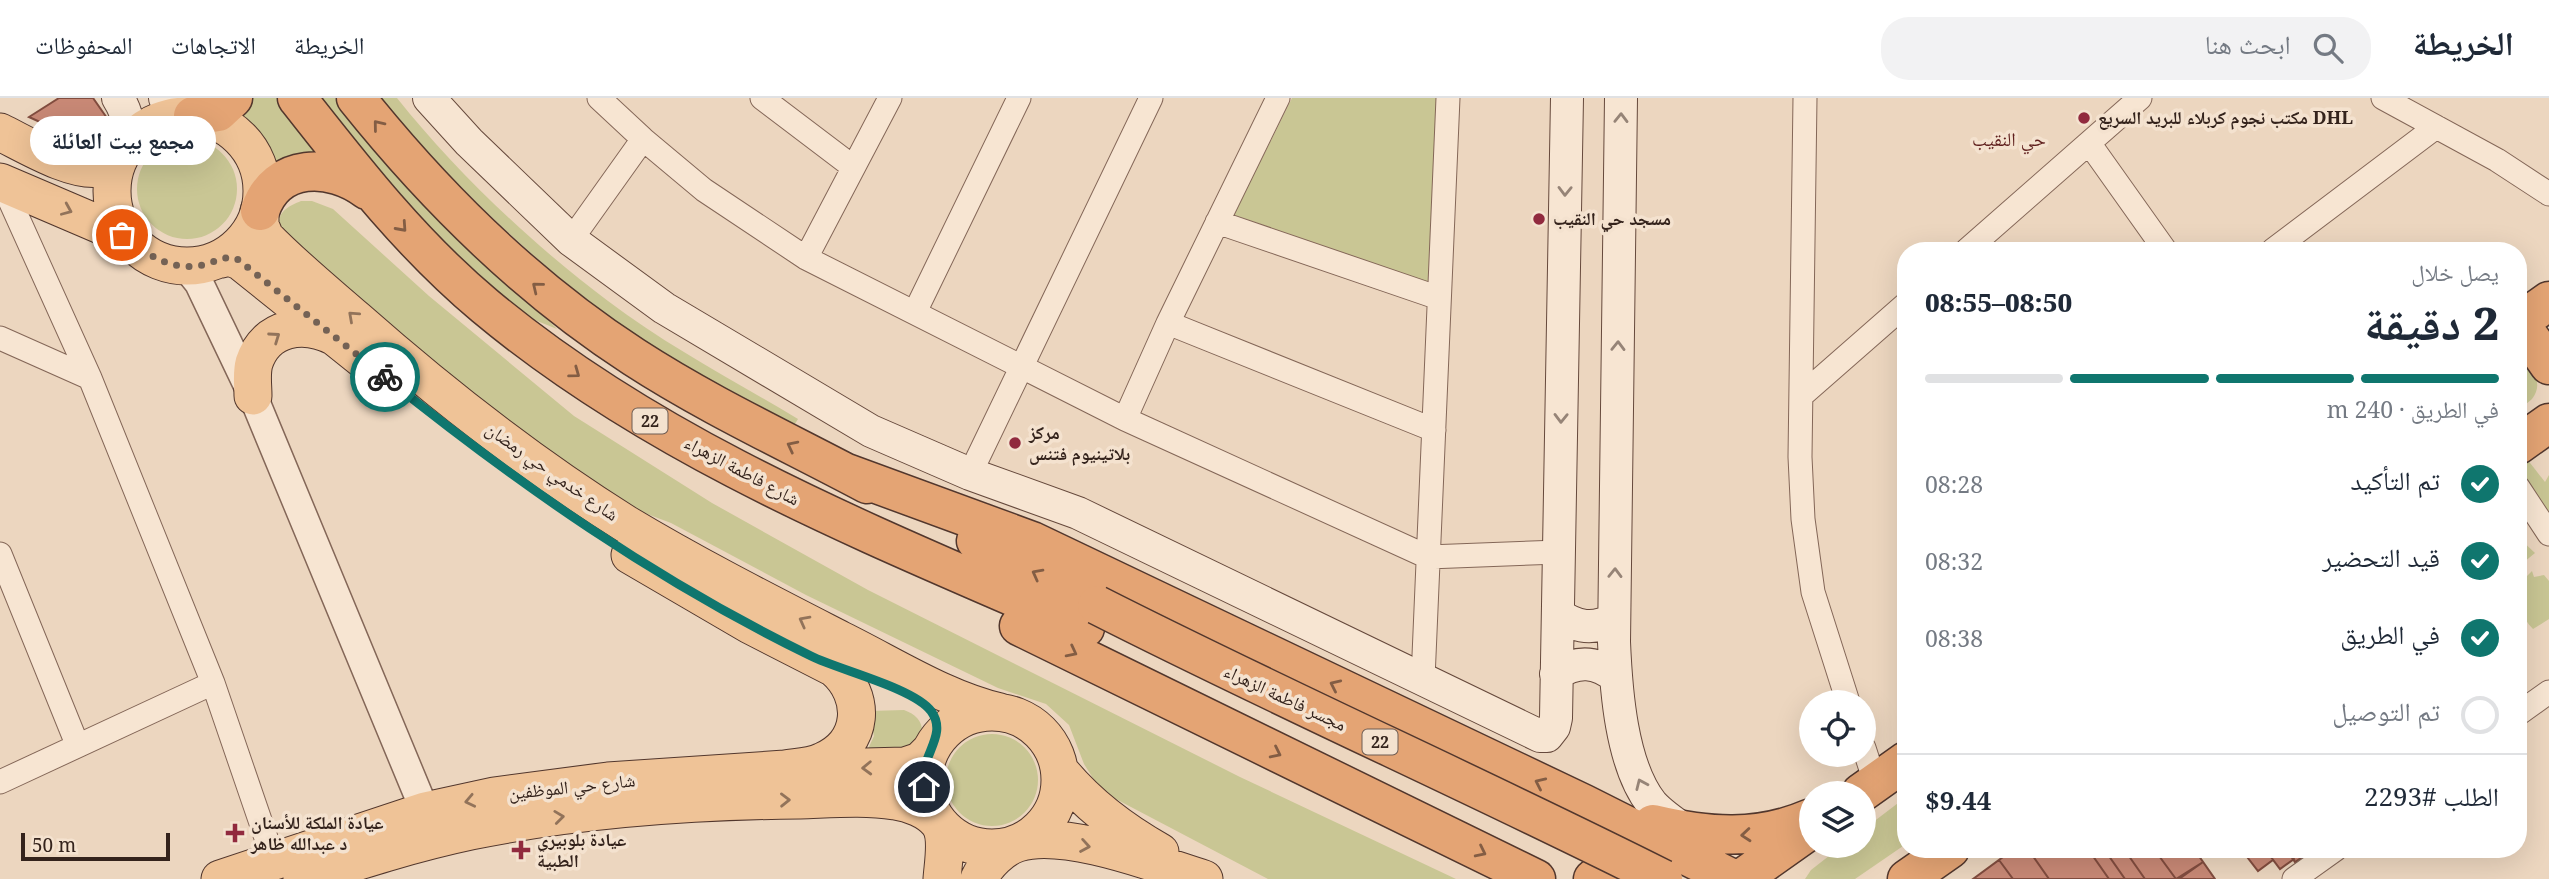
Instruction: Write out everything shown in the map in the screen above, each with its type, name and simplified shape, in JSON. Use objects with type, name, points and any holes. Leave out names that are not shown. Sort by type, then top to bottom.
[{"type":"highway","points":[[179,107],[218,112],[233,98]]},
{"type":"highway","name":"شارع فاطمة الزهراء","points":[[297,98],[372,193],[412,238],[485,306],[617,402],[698,449],[820,511],[1091,617]]},
{"type":"highway","name":"22","points":[[356,98],[401,153],[459,215],[515,269],[559,304],[689,391],[845,472],[1091,617]]},
{"type":"highway","points":[[266,228],[265,197],[275,185],[287,177],[304,172],[335,174],[372,193]]},
{"type":"highway","points":[[2529,315],[2549,365]]},
{"type":"highway","points":[[2527,439],[2549,423]]},
{"type":"highway","points":[[845,472],[1032,541],[1584,804],[1733,879]]},
{"type":"highway","points":[[820,511],[985,609],[1535,879]]},
{"type":"highway","name":"مجسر فاطمة الزهراء","points":[[1091,617],[1611,879]]},
{"type":"highway","name":"مجسر فاطمة الزهراء","points":[[1091,617],[1196,655],[1663,879]]},
{"type":"highway","points":[[1867,774],[1897,764]]},
{"type":"highway","points":[[1584,804],[1687,831],[1726,836],[1762,834],[1799,822]]},
{"type":"highway","points":[[1584,804],[1606,822],[1612,841],[1609,860],[1593,879]]},
{"type":"highway","points":[[1741,879],[1799,837]]},
{"type":"highway","points":[[1911,877],[1937,858]]},
{"type":"main road","points":[[118,98],[128,121],[128,134],[115,169],[113,208],[120,226],[131,242]]},
{"type":"main road","points":[[429,98],[469,142],[571,240],[664,308],[871,430],[970,474],[1078,513],[1528,732],[1547,736],[1554,727],[1558,614],[1567,98]]},
{"type":"main road","points":[[1621,98],[1614,619],[1616,677],[1626,737],[1638,778],[1647,797],[1658,811],[1687,831]]},
{"type":"main road","points":[[12,137],[69,163],[90,168],[110,165],[136,136],[153,124],[173,117],[179,107],[215,121],[234,132],[249,148],[259,168],[266,228],[252,230],[239,247],[222,258]]},
{"type":"main road","points":[[2,183],[19,184],[34,169],[33,155],[12,137]]},
{"type":"main road","points":[[2,183],[110,229],[154,259],[179,266],[201,265],[229,257],[240,261],[451,429],[566,513],[688,590],[834,668],[845,677],[857,702],[852,732],[845,745],[834,755],[821,762],[785,769]]},
{"type":"main road","name":"شارع خدمي حي رمضان","points":[[266,228],[398,357],[532,461],[627,524],[676,553],[865,652],[960,699],[1000,712]]},
{"type":"main road","points":[[253,396],[255,361],[263,346],[276,335],[291,328],[308,327],[338,338]]},
{"type":"main road","points":[[1558,614],[1579,626],[1603,625],[1614,619]]},
{"type":"main road","points":[[814,657],[892,688],[923,704],[931,712],[936,722],[932,747],[924,769],[924,787],[928,805],[938,821],[954,836],[974,846],[996,848],[1046,840],[1090,847],[1142,858],[1204,879]]},
{"type":"main road","points":[[1556,674],[1568,666],[1580,663],[1593,664],[1616,677]]},
{"type":"main road","points":[[932,747],[947,728],[963,718],[981,712],[1000,712],[1022,718],[1041,731],[1054,749],[1060,771],[1060,793],[1051,815],[1037,832],[995,858],[979,879]]},
{"type":"main road","name":"شارع حي الموظفين","points":[[288,870],[425,811],[494,796],[608,781],[785,769],[905,765],[920,761],[932,747]]},
{"type":"main road","points":[[1060,771],[1085,799],[1114,823],[1144,843],[1210,879]]},
{"type":"main road","name":"شارع حي الموظفين","points":[[220,879],[393,851],[473,831],[556,817],[657,806],[766,800],[888,800],[915,806],[938,821]]},
{"type":"main road","points":[[938,821],[943,838],[942,879]]},
{"type":"street","points":[[600,98],[643,139],[704,190],[806,258],[1125,419],[1428,557],[1559,552]]},
{"type":"street","points":[[762,98],[853,167]]},
{"type":"street","points":[[806,258],[890,98]]},
{"type":"street","points":[[915,312],[1019,98]]},
{"type":"street","points":[[970,474],[1151,98]]},
{"type":"street","points":[[1125,419],[1168,323],[1278,98]]},
{"type":"street","points":[[1423,679],[1448,98]]},
{"type":"street","points":[[1976,242],[2140,98]]},
{"type":"street","points":[[2384,98],[2497,160],[2549,194]]},
{"type":"street","points":[[1809,102],[1800,457],[1806,554],[1820,617],[1844,690]]},
{"type":"street","points":[[2284,242],[2436,127]]},
{"type":"street","points":[[571,240],[643,139]]},
{"type":"street","points":[[2089,143],[2159,242]]},
{"type":"street","points":[[2,183],[90,378],[288,870]]},
{"type":"street","points":[[1217,222],[1439,298]]},
{"type":"street","points":[[222,258],[216,267],[253,396]]},
{"type":"street","points":[[179,266],[191,273],[199,283],[253,396],[425,811]]},
{"type":"street","points":[[1801,396],[1897,312]]},
{"type":"street","points":[[1168,323],[1434,430]]},
{"type":"street","points":[[0,338],[90,378]]},
{"type":"street","points":[[2527,501],[2549,534]]},
{"type":"street","points":[[0,554],[9,603],[77,744]]},
{"type":"street","points":[[0,782],[213,683]]},
{"type":"street","points":[[2527,708],[2549,692]]},
{"type":"street","points":[[2294,879],[2323,858]]},
{"type":"shaded area","points":[[250,98],[279,98],[324,155],[278,169],[264,139],[242,115]]},
{"type":"shaded area","points":[[312,98],[335,98],[375,146],[557,329],[523,314],[464,267],[411,213]]},
{"type":"shaded area","points":[[380,98],[397,98],[469,180],[580,279],[654,333],[798,419],[793,427],[672,359],[579,293],[543,264],[475,201]]},
{"type":"shaded area","points":[[1292,98],[1437,98],[1428,282],[1234,215]]},
{"type":"shaded area","points":[[187,139],[206,143],[222,154],[233,170],[237,189],[233,208],[222,224],[206,235],[187,239],[168,235],[152,224],[141,208],[137,189],[141,170],[152,154],[168,143]]},
{"type":"shaded area","points":[[301,201],[312,201],[333,209],[429,296],[574,416],[712,503],[868,590],[1240,777],[1456,879],[1268,879],[1112,797],[1096,783],[1084,764],[1069,725],[1046,704],[998,688],[806,595],[671,523],[618,503],[374,323],[279,225],[282,213]]},
{"type":"shaded area","points":[[2527,369],[2537,383],[2532,399],[2527,403]]},
{"type":"shaded area","points":[[2527,459],[2545,482],[2549,475],[2549,524],[2527,490]]},
{"type":"shaded area","points":[[2527,545],[2535,553],[2527,560]]},
{"type":"shaded area","points":[[2532,571],[2534,577],[2544,575],[2549,581],[2549,619],[2533,629],[2527,621],[2527,576]]},
{"type":"shaded area","points":[[904,710],[919,721],[921,739],[906,747],[867,751],[874,736],[869,711]]},
{"type":"shaded area","points":[[992,734],[1010,738],[1024,748],[1034,762],[1038,780],[1034,798],[1024,812],[1010,822],[992,826],[974,822],[960,812],[950,798],[946,780],[950,762],[960,748],[974,738]]},
{"type":"shaded area","points":[[1897,804],[1897,850],[1855,879],[1805,879],[1811,870],[1826,858],[1876,858],[1876,820]]},
{"type":"building","points":[[59,98],[93,98],[107,118],[101,130],[88,137],[75,138],[29,117]]},
{"type":"building","points":[[2002,858],[2034,858],[2049,879],[1973,879]]},
{"type":"building","points":[[2034,858],[2094,858],[2109,879],[2049,879]]},
{"type":"building","points":[[2034,858],[2094,858],[2109,879],[2049,879]]},
{"type":"building","points":[[2094,858],[2110,858],[2125,879],[2109,879]]},
{"type":"building","points":[[2110,858],[2200,858],[2215,879],[2125,879]]},
{"type":"building","points":[[2130,858],[2200,858],[2203,862],[2179,879],[2145,879]]},
{"type":"building","points":[[2161,858],[2200,858],[2203,862],[2176,879]]},
{"type":"building","points":[[2248,858],[2294,859],[2280,869],[2273,860],[2258,871]]},
{"type":"building","points":[[2272,858],[2294,859],[2280,869]]},
{"type":"building","points":[[1999,860],[2013,879],[1973,879]]},
{"type":"way so far","points":[[122,235],[154,259],[169,264],[190,267],[226,257],[236,258],[385,377]]},
{"type":"place","name":"مكتب نجوم كربلاء للبريد السريع DHL","points":[[2084,118]]},
{"type":"place","name":"مسجد حي النقيب","points":[[1539,219]]},
{"type":"place","name":"مجمع بيت العائلة","points":[[122,235]]},
{"type":"place","name":"مركز بلاتينيوم فتنس","points":[[1015,443]]},
{"type":"place","name":"عيادة الملكة للأسنان د عبدالله ظاهر","points":[[235,833]]},
{"type":"place","name":"عيادة بلوبيري الطبية","points":[[521,850]]},
{"type":"district","name":"حي النقيب","points":[[2009,139]]},
{"type":"route","points":[[385,377],[508,472],[626,552],[792,647],[901,692],[928,707],[934,716],[937,731],[924,769],[924,787]]}]
